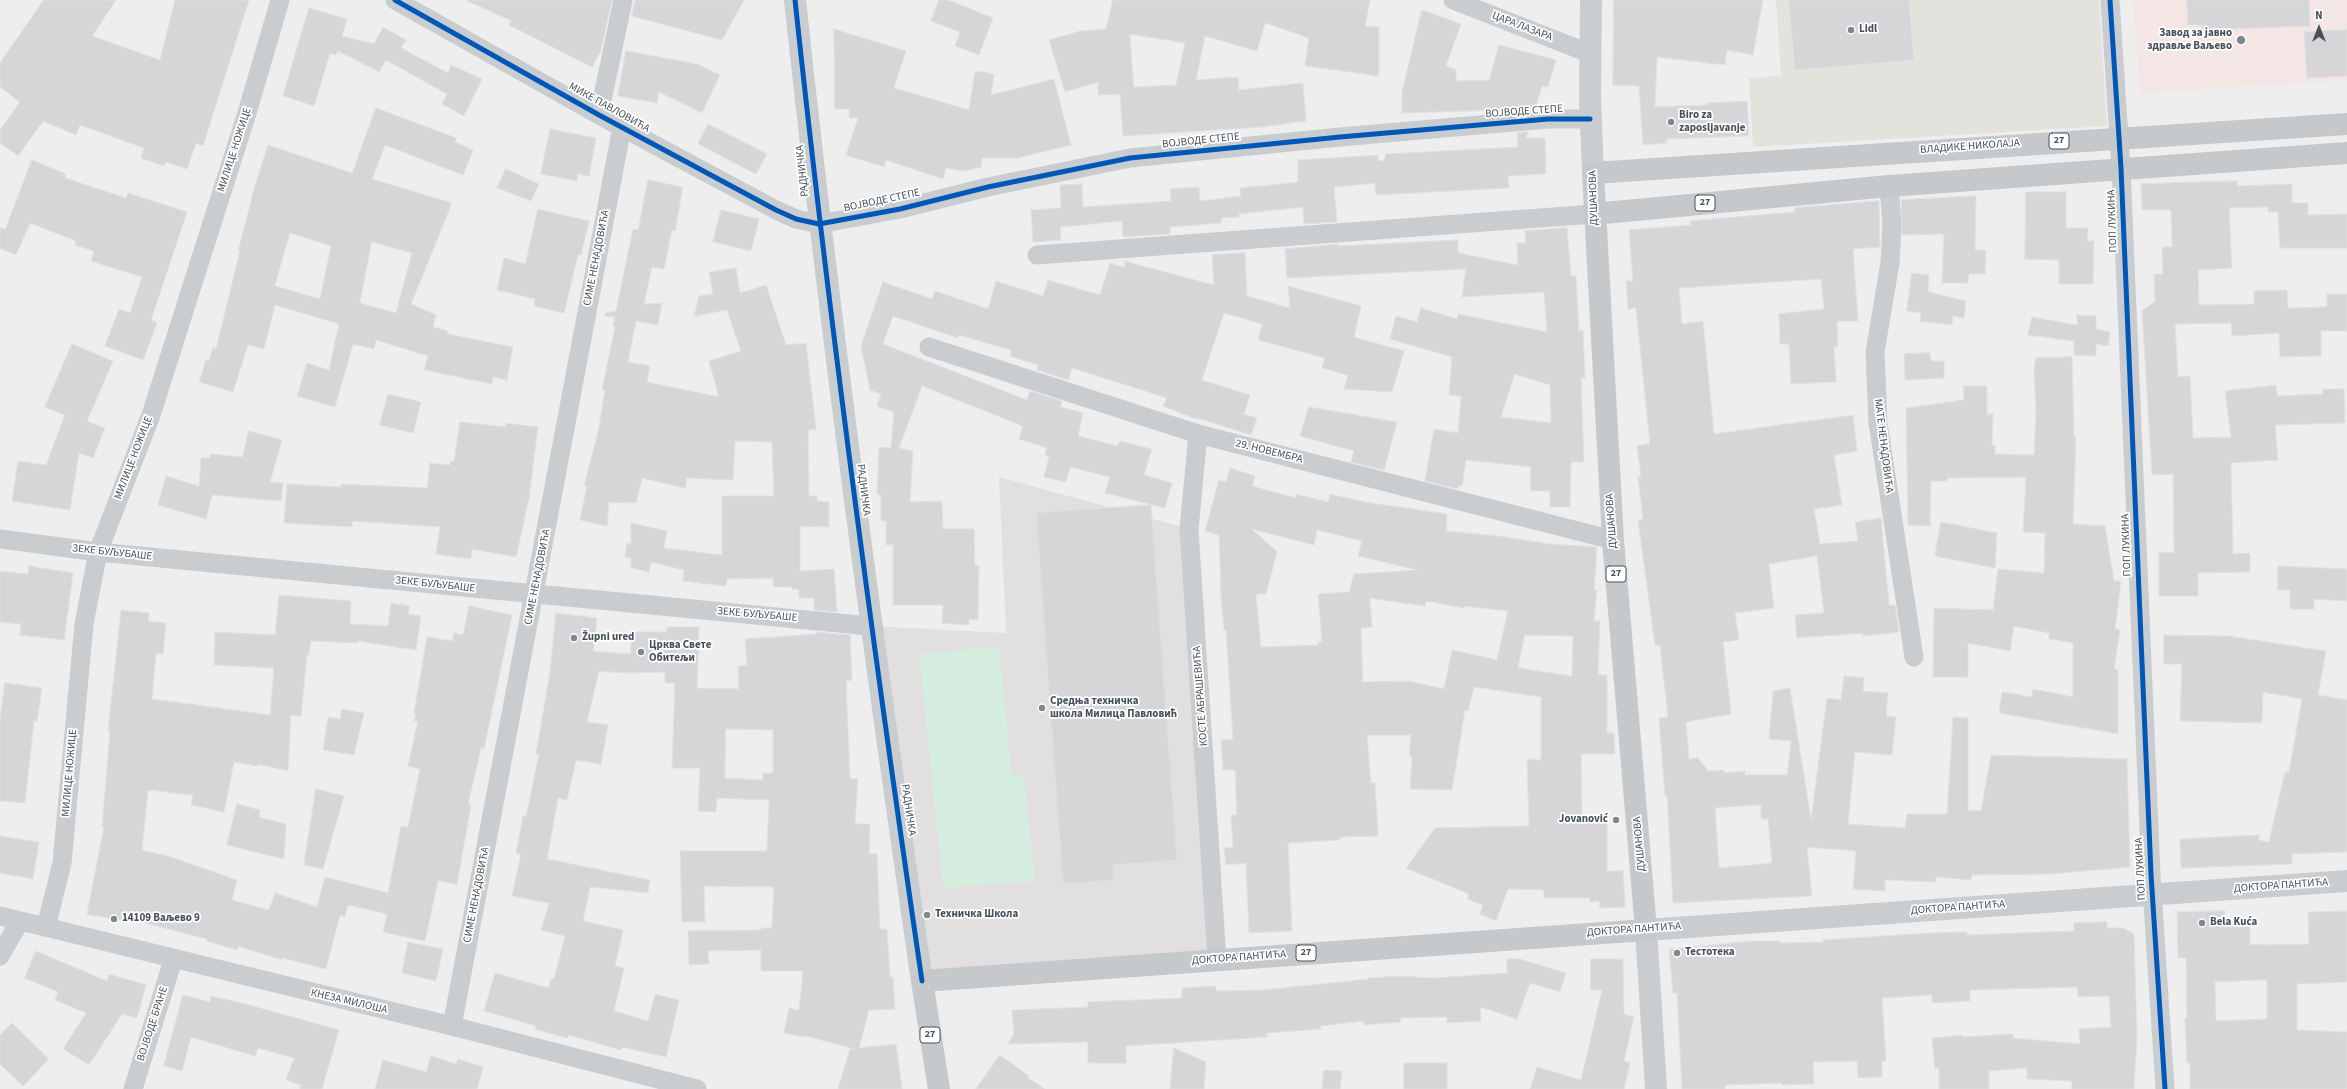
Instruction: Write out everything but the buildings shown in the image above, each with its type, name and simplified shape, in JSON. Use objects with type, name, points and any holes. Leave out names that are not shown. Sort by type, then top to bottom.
[{"type":"main road","name":"ВЛАДИКЕ НИКОЛАЈА","points":[[1593,173],[2118,137],[2347,124]]},
{"type":"main road","name":"27","points":[[1594,214],[1889,186],[2121,168],[2347,154]]},
{"type":"main road","name":"ДУШАНОВА","points":[[1593,173],[1594,214],[1613,540],[1646,930]]},
{"type":"main road","name":"ДОКТОРА ПАНТИЋА","points":[[922,981],[1646,930]]},
{"type":"main road","name":"РАДНИЧКА","points":[[922,981],[939,1089]]},
{"type":"street","name":"МИЛИЦЕ НОЖИЦЕ","points":[[46,927],[62,863],[84,624],[98,552],[151,415],[247,113],[280,0]]},
{"type":"street","name":"МИКЕ ПАВЛОВИЋА","points":[[395,0],[599,115],[776,210],[796,219],[819,224]]},
{"type":"street","points":[[599,115],[622,0]]},
{"type":"street","name":"РАДНИЧКА","points":[[796,0],[819,224],[870,626],[922,981]]},
{"type":"street","name":"ЦАРА ЛАЗАРА","points":[[1454,0],[1591,54]]},
{"type":"street","name":"ДУШАНОВА","points":[[1591,0],[1590,119],[1593,173]]},
{"type":"street","name":"ПОП ЛУКИНА","points":[[2110,0],[2121,168],[2152,894],[2165,1089]]},
{"type":"street","name":"ВОЈВОДЕ СТЕПЕ","points":[[819,224],[1130,158],[1394,132],[1548,119],[1590,119]]},
{"type":"street","name":"СИМЕ НЕНАДОВИЋА","points":[[452,1026],[622,127]]},
{"type":"street","name":"МАТЕ НЕНАДОВИЋА","points":[[1889,186],[1892,224],[1890,263],[1876,337],[1876,392],[1878,424],[1914,657]]},
{"type":"street","points":[[1037,255],[1594,214]]},
{"type":"street","name":"29. НОВЕМБРА","points":[[929,347],[1198,434],[1613,540]]},
{"type":"street","name":"КОСТЕ АБРАШЕВИЋА","points":[[1198,434],[1189,529],[1217,960]]},
{"type":"street","name":"ЗЕКЕ БУЉУБАШЕ","points":[[0,539],[98,552],[534,595],[870,626]]},
{"type":"street","name":"ДОКТОРА ПАНТИЋА","points":[[1646,930],[2347,881]]},
{"type":"street","name":"КНЕЗА МИЛОША","points":[[0,916],[174,960],[452,1026],[688,1088]]},
{"type":"street","points":[[0,956],[20,920]]},
{"type":"street","name":"ДУШАНОВА","points":[[1646,930],[1656,1089]]},
{"type":"street","name":"ВОЈВОДЕ БРАНЕ","points":[[133,1089],[174,960]]},
{"type":"shaded area","points":[[1776,0],[2099,0],[2107,126],[1753,147],[1749,78],[1781,76]]},
{"type":"shaded area","name":"Завод за јавно здравље Ваљево","points":[[2133,0],[2347,0],[2347,80],[2140,93]]},
{"type":"shaded area","name":"Средња техничка школа Милица Павловић","points":[[999,477],[1189,529],[1217,960],[922,981],[870,626],[1006,633]]},
{"type":"green space","points":[[999,646],[1012,776],[1024,775],[1035,881],[943,888],[919,654]]},
{"type":"cycle path","points":[[395,0],[599,115],[776,210],[796,219],[819,224],[900,209],[988,187],[1130,158],[1340,137],[1548,119],[1590,119]]},
{"type":"cycle path","points":[[795,0],[838,368],[887,736],[922,981]]},
{"type":"cycle path","points":[[2110,0],[2121,168],[2151,874],[2165,1089]]},
{"type":"place","name":"Lidl","points":[[1851,30]]},
{"type":"place","name":"Завод за јавно здравље Ваљево","points":[[2241,40]]},
{"type":"place","name":"Biro za zaposljavanje","points":[[1671,122]]},
{"type":"place","name":"Župni ured","points":[[574,638]]},
{"type":"place","name":"Црква Свете Обитељи","points":[[641,652]]},
{"type":"place","name":"Средња техничка школа Милица Павловић","points":[[1042,708]]},
{"type":"place","name":"Jovanović","points":[[1616,820]]},
{"type":"place","name":"Техничка Школа","points":[[927,915]]},
{"type":"place","name":"14109 Ваљево 9","points":[[114,919]]},
{"type":"place","name":"Bela Kuća","points":[[2202,923]]},
{"type":"place","name":"Тестотека","points":[[1677,953]]}]
